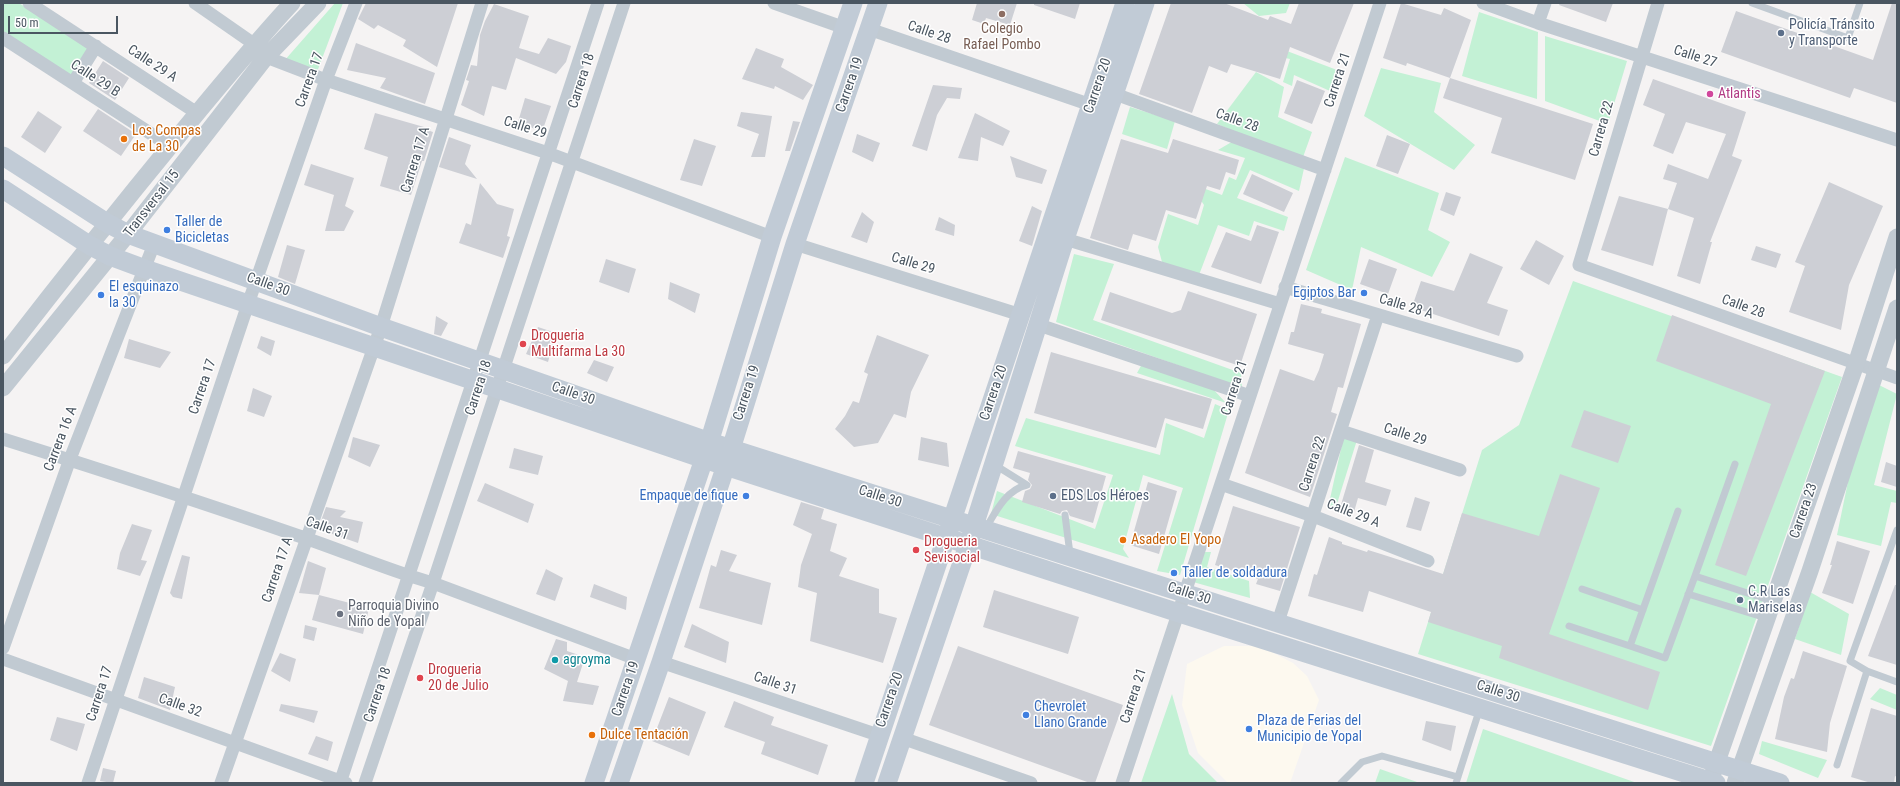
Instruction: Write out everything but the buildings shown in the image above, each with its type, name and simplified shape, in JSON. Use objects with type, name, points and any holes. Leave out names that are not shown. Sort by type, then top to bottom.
[{"type":"main road","name":"Carrera 19","points":[[594,783],[707,450],[772,237],[853,3]]},
{"type":"main road","name":"Carrera 19","points":[[619,783],[661,662],[728,457],[794,244],[878,3]]},
{"type":"main road","name":"Carrera 20","points":[[864,783],[878,735],[1126,3]]},
{"type":"main road","name":"Carrera 20","points":[[888,783],[968,544],[979,528],[993,464],[1039,325],[1065,239],[1145,3]]},
{"type":"main road","name":"Calle 30","points":[[3,156],[107,223],[128,234],[381,327],[502,369],[707,450]]},
{"type":"main road","name":"Calle 30","points":[[3,189],[89,245],[110,256],[145,269],[496,388],[728,457],[945,537],[1178,613],[1712,782]]},
{"type":"main road","name":"Calle 30","points":[[728,457],[951,519],[1717,761],[1737,776],[1780,783]]},
{"type":"street","name":"Calle 29 A","points":[[29,3],[197,113]]},
{"type":"street","points":[[195,3],[254,44]]},
{"type":"street","name":"Transversal 15","points":[[3,356],[89,245],[197,113],[254,44],[292,3]]},
{"type":"street","name":"Transversal 15","points":[[3,388],[128,234],[266,57],[318,3]]},
{"type":"street","name":"Carrera 17","points":[[88,783],[248,304],[326,80],[356,3]]},
{"type":"street","name":"Carrera 17 A","points":[[221,783],[381,327],[482,3]]},
{"type":"street","name":"Carrera 18","points":[[342,782],[408,576],[598,3]]},
{"type":"street","name":"Carrera 18","points":[[365,783],[433,583],[502,369],[624,3]]},
{"type":"street","points":[[774,3],[845,28]]},
{"type":"street","name":"Carrera 21","points":[[1122,783],[1380,3]]},
{"type":"street","name":"Calle 27","points":[[1483,3],[1538,23],[1897,140]]},
{"type":"street","points":[[1538,23],[1544,3]]},
{"type":"street","name":"Carrera 22","points":[[1579,265],[1640,56],[1658,3]]},
{"type":"street","name":"Calle 28","points":[[869,29],[1091,105]]},
{"type":"street","name":"Calle 29 B","points":[[3,38],[170,146]]},
{"type":"street","points":[[73,83],[96,46]]},
{"type":"street","name":"Calle 29","points":[[266,57],[326,80],[572,161],[772,237]]},
{"type":"street","name":"Calle 28","points":[[1115,94],[1325,170]]},
{"type":"street","name":"Carrera 23","points":[[1712,782],[1717,761],[1856,364],[1897,237]]},
{"type":"street","points":[[1065,239],[1280,304]]},
{"type":"street","name":"Carrera 16 A","points":[[3,648],[70,459],[154,244]]},
{"type":"street","name":"Calle 29","points":[[794,244],[1021,315]]},
{"type":"street","name":"Calle 28","points":[[1579,265],[1897,378]]},
{"type":"street","name":"Calle 28 A","points":[[1285,287],[1517,356]]},
{"type":"street","name":"Carrera 23","points":[[1737,776],[1810,571],[1897,308]]},
{"type":"street","name":"Carrera 22","points":[[1278,622],[1378,315]]},
{"type":"street","points":[[1039,325],[1250,396]]},
{"type":"street","name":"Calle 29","points":[[1341,431],[1460,470]]},
{"type":"street","name":"Calle 31","points":[[3,439],[70,459],[306,538],[408,576],[433,583],[636,659]]},
{"type":"street","name":"Calle 29 A","points":[[1221,484],[1313,516],[1428,561]]},
{"type":"street","name":"Calle 32","points":[[3,659],[342,782]]},
{"type":"street","name":"Calle 31","points":[[661,662],[878,735]]},
{"type":"street","points":[[902,738],[1032,783]]},
{"type":"lane","points":[[1752,3],[1848,38],[1860,3]]},
{"type":"lane","points":[[979,528],[1017,487],[1027,485],[993,464]]},
{"type":"lane","points":[[1569,626],[1665,658],[1735,464]]},
{"type":"lane","points":[[1630,646],[1678,511]]},
{"type":"lane","points":[[1065,515],[1070,556]]},
{"type":"lane","points":[[1897,530],[1850,661],[1868,671],[1897,682]]},
{"type":"lane","points":[[1694,576],[1773,601]]},
{"type":"lane","points":[[1582,589],[1643,610]]},
{"type":"lane","points":[[1688,594],[1766,618]]},
{"type":"lane","points":[[1837,765],[1868,671]]},
{"type":"lane","points":[[1341,783],[1362,762],[1382,756],[1457,780],[1480,708]]},
{"type":"shaded area","name":"Plaza de Ferias del Municipio de Yopal","points":[[1224,646],[1260,646],[1293,663],[1307,676],[1319,700],[1290,783],[1228,783],[1198,753],[1182,705],[1187,664]]},
{"type":"green space","points":[[3,3],[19,3],[88,48],[71,76],[3,31]]},
{"type":"green space","points":[[335,3],[343,3],[317,72],[284,61]]},
{"type":"green space","points":[[1243,3],[1290,3],[1286,13],[1259,16]]},
{"type":"green space","points":[[1479,12],[1538,32],[1537,99],[1462,76]]},
{"type":"green space","points":[[1545,36],[1627,61],[1608,124],[1545,101]]},
{"type":"green space","points":[[1258,40],[1337,70],[1330,91],[1294,75],[1292,86],[1283,82],[1290,59],[1249,50]]},
{"type":"green space","points":[[1381,68],[1441,83],[1434,112],[1475,145],[1454,170],[1364,116]]},
{"type":"green space","points":[[1256,72],[1284,87],[1278,117],[1312,132],[1302,160],[1217,124]]},
{"type":"green space","points":[[1130,107],[1175,121],[1167,149],[1122,134]]},
{"type":"green space","points":[[1235,140],[1305,164],[1299,191],[1250,170],[1237,198],[1288,217],[1284,231],[1254,221],[1249,236],[1218,225],[1199,275],[1162,262],[1158,247],[1168,214],[1198,225],[1204,205],[1202,202],[1177,195],[1181,180],[1222,195],[1229,177],[1236,180],[1245,158],[1218,150]]},
{"type":"green space","points":[[1345,157],[1439,193],[1428,230],[1450,242],[1432,277],[1361,247],[1352,290],[1306,270]]},
{"type":"green space","points":[[1074,254],[1114,264],[1093,320],[1241,373],[1242,388],[1056,322]]},
{"type":"green space","points":[[1573,281],[1842,377],[1711,746],[1418,654],[1482,450],[1519,425]]},
{"type":"green space","points":[[1142,364],[1213,389],[1226,403],[1137,373]]},
{"type":"green space","points":[[1877,384],[1897,394],[1874,485],[1897,491],[1897,503],[1891,502],[1881,546],[1837,535],[1851,467]]},
{"type":"green space","points":[[1215,404],[1229,410],[1180,575],[1157,571],[1183,488],[1143,475],[1123,549],[1129,558],[991,514],[997,491],[1095,529],[1113,475],[1015,446],[1026,418],[1160,455],[1166,423],[1204,438]]},
{"type":"green space","points":[[1344,435],[1357,440],[1335,510],[1328,508]]},
{"type":"green space","points":[[1202,552],[1211,552],[1207,567],[1249,581],[1250,598],[1193,582]]},
{"type":"green space","points":[[1810,592],[1849,614],[1841,655],[1795,639]]},
{"type":"green space","points":[[1880,688],[1897,695],[1897,710],[1870,699]]},
{"type":"green space","points":[[1172,694],[1189,754],[1218,783],[1141,783]]},
{"type":"green space","points":[[1483,729],[1637,783],[1466,783]]},
{"type":"green space","points":[[1762,741],[1827,760],[1818,778],[1759,754]]},
{"type":"green space","points":[[1380,769],[1417,782],[1417,783],[1375,783]]},
{"type":"place","name":"Colegio Rafael Pombo","points":[[1002,14]]},
{"type":"place","name":"Policía Tránsito y Transporte","points":[[1781,33]]},
{"type":"place","name":"Atlantis","points":[[1710,94]]},
{"type":"place","name":"Los Compas de La 30","points":[[124,139]]},
{"type":"place","name":"Taller de Bicicletas","points":[[167,230]]},
{"type":"place","name":"Egiptos Bar","points":[[1364,293]]},
{"type":"place","name":"El esquinazo la 30","points":[[101,295]]},
{"type":"place","name":"Drogueria Multifarma La 30","points":[[523,344]]},
{"type":"place","name":"Empaque de fique","points":[[746,496]]},
{"type":"place","name":"EDS Los Héroes","points":[[1053,496]]},
{"type":"place","name":"Asadero El Yopo","points":[[1123,540]]},
{"type":"place","name":"Drogueria Sevisocial","points":[[916,550]]},
{"type":"place","name":"Taller de soldadura","points":[[1174,573]]},
{"type":"place","name":"C.R Las Mariselas","points":[[1740,600]]},
{"type":"place","name":"Parroquia Divino Niño de Yopal","points":[[340,614]]},
{"type":"place","name":"agroyma","points":[[555,660]]},
{"type":"place","name":"Drogueria 20 de Julio","points":[[420,678]]},
{"type":"place","name":"Chevrolet Llano Grande","points":[[1026,715]]},
{"type":"place","name":"Plaza de Ferias del Municipio de Yopal","points":[[1249,729]]},
{"type":"place","name":"Dulce Tentación","points":[[592,735]]}]
